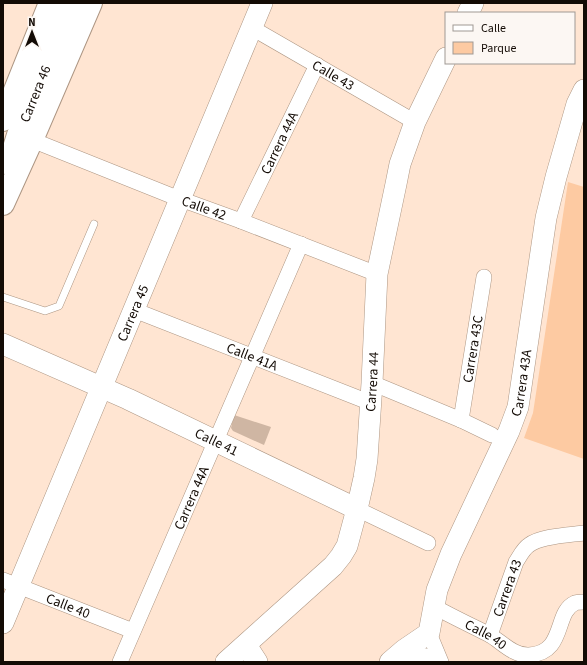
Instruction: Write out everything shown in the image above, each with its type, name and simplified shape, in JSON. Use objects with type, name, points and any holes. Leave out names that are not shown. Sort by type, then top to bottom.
[{"type":"main road","points":[[3,87],[38,3]]},
{"type":"main road","name":"Carrera 46","points":[[3,186],[16,127],[50,3]]},
{"type":"main road","name":"Carrera 46","points":[[16,127],[72,3]]},
{"type":"main road","points":[[3,204],[16,127],[91,3]]},
{"type":"street","name":"Carrera 45","points":[[3,623],[11,584],[102,388],[262,3]]},
{"type":"street","points":[[468,12],[473,3]]},
{"type":"street","name":"Calle 43","points":[[252,28],[415,122]]},
{"type":"street","name":"Carrera 44","points":[[226,662],[251,654],[333,566],[347,546],[357,509],[367,459],[377,274],[400,164],[415,122],[445,60]]},
{"type":"street","name":"Carrera 44A","points":[[241,221],[317,65]]},
{"type":"street","name":"Carrera 43A","points":[[429,633],[437,590],[451,554],[509,431],[518,406],[546,218],[556,176],[578,104],[584,90]]},
{"type":"street","name":"Calle 42","points":[[16,127],[181,199],[377,274]]},
{"type":"street","name":"Carrera 44A","points":[[120,662],[301,244]]},
{"type":"street","name":"Carrera 43C","points":[[461,420],[484,277]]},
{"type":"street","name":"Calle 41A","points":[[134,310],[252,356],[461,420],[492,435]]},
{"type":"street","name":"Calle 41","points":[[3,344],[216,441],[428,543]]},
{"type":"street","name":"Carrera 43","points":[[490,635],[516,562],[522,552],[530,544],[543,539],[584,533]]},
{"type":"street","name":"Calle 40","points":[[11,584],[133,631]]},
{"type":"street","name":"Calle 40","points":[[433,606],[490,635],[516,653],[528,655],[539,653],[549,647],[558,634],[568,608],[575,603],[584,602]]},
{"type":"street","points":[[394,658],[429,633],[441,662]]},
{"type":"street","points":[[394,658],[417,654],[429,656],[441,662]]},
{"type":"lane","points":[[3,171],[16,127]]},
{"type":"lane","points":[[3,297],[45,312],[59,306],[94,224]]},
{"type":"green space","points":[[568,182],[584,187],[584,459],[524,438],[533,413]]},
{"type":"building","points":[[234,415],[271,427],[264,445],[233,431],[231,428]]}]
